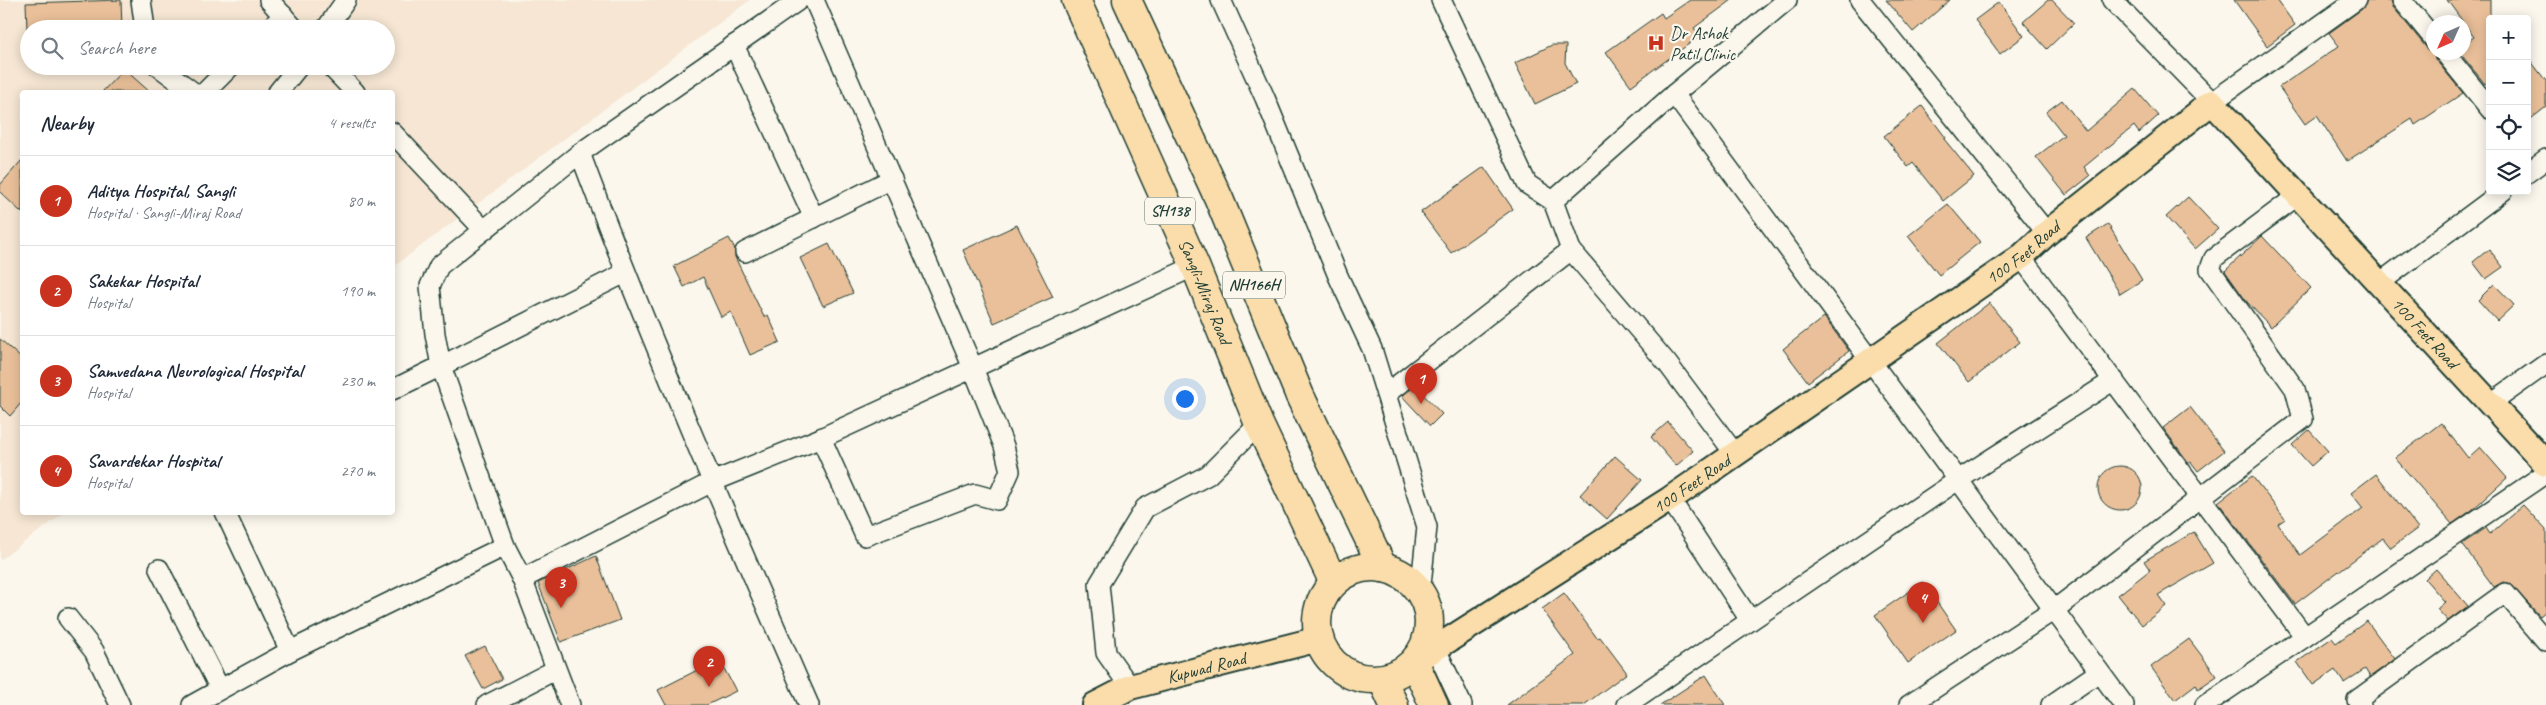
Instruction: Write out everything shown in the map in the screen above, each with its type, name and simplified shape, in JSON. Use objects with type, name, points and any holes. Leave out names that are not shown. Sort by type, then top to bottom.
[{"type":"highway","name":"Sangli-Miraj Road","points":[[1076,0],[1195,266],[1259,424],[1334,583]]},
{"type":"highway","name":"NH166H","points":[[1127,0],[1219,199],[1300,396],[1383,568]]},
{"type":"highway","points":[[1425,655],[1400,673],[1382,679],[1363,679],[1345,673],[1330,661],[1319,639],[1316,626],[1318,608],[1326,591],[1339,577],[1356,569],[1383,568],[1392,570],[1408,580],[1420,594],[1428,610],[1429,629],[1424,646],[1434,705]]},
{"type":"highway","points":[[1382,679],[1394,705]]},
{"type":"main road","name":"100 Feet Road","points":[[1425,655],[1670,499],[2021,257],[2047,232],[2212,102],[2546,464]]},
{"type":"main road","name":"Kupwad Road","points":[[1095,705],[1130,687],[1319,639]]},
{"type":"street","points":[[141,0],[144,20]]},
{"type":"street","points":[[269,0],[287,20]]},
{"type":"street","points":[[332,20],[346,0]]},
{"type":"street","points":[[570,705],[555,670],[522,579],[505,546],[441,366],[435,334],[430,286],[439,266],[580,153],[798,0]]},
{"type":"street","points":[[814,0],[974,368],[1004,446],[1010,471],[997,500],[975,494],[865,536],[821,438]]},
{"type":"street","points":[[1221,0],[1265,98],[1338,276],[1372,348],[1427,527],[1420,594]]},
{"type":"street","points":[[1441,0],[1526,184],[1553,201],[1571,250],[1667,362],[1735,454]]},
{"type":"street","points":[[1860,0],[2047,232]]},
{"type":"street","points":[[2112,0],[2212,102],[2356,0]]},
{"type":"street","points":[[2402,0],[2426,30]]},
{"type":"street","points":[[1553,201],[1674,94],[1784,1]]},
{"type":"street","points":[[734,45],[814,218]]},
{"type":"street","points":[[2450,60],[2487,105]]},
{"type":"street","points":[[170,75],[190,90]]},
{"type":"street","points":[[207,90],[223,75]]},
{"type":"street","points":[[280,90],[292,75]]},
{"type":"street","points":[[339,75],[353,90]]},
{"type":"street","points":[[1674,94],[2124,705]]},
{"type":"street","points":[[395,135],[484,230]]},
{"type":"street","points":[[580,153],[625,273],[712,482],[809,705]]},
{"type":"street","points":[[745,252],[892,179]]},
{"type":"street","points":[[2378,284],[2498,195]]},
{"type":"street","points":[[1909,705],[2054,610],[2303,419],[2295,389],[2210,268],[2214,258],[2297,196]]},
{"type":"street","points":[[1386,394],[1571,250]]},
{"type":"street","points":[[2021,257],[2304,637]]},
{"type":"street","points":[[522,579],[712,482],[821,438],[1195,266]]},
{"type":"street","points":[[395,389],[625,273]]},
{"type":"street","points":[[2490,404],[2546,364]]},
{"type":"street","points":[[1626,705],[1958,480],[2114,380]]},
{"type":"street","points":[[1130,687],[1106,653],[1099,584],[1145,508],[1208,475],[1259,424]]},
{"type":"street","points":[[2205,705],[2546,473]]},
{"type":"street","points":[[1670,499],[1750,620]]},
{"type":"street","points":[[226,515],[290,651]]},
{"type":"street","points":[[192,705],[290,651],[505,546]]},
{"type":"street","points":[[159,569],[220,690]]},
{"type":"street","points":[[2361,705],[2357,700],[2505,593],[2546,642]]},
{"type":"street","points":[[68,618],[94,651],[120,705]]},
{"type":"street","points":[[1425,655],[1462,705]]},
{"type":"street","points":[[487,705],[555,670]]},
{"type":"street","points":[[2051,705],[2099,672]]},
{"type":"shaded area","points":[[0,0],[750,0],[395,266],[395,90],[20,90],[20,515],[61,515],[0,560]]},
{"type":"building","points":[[121,0],[122,20],[27,20],[26,3]]},
{"type":"building","points":[[1690,0],[1732,0],[1694,28],[1700,36],[1631,86],[1606,52],[1661,13],[1664,18]]},
{"type":"building","points":[[1886,0],[1950,0],[1913,32]]},
{"type":"building","points":[[2048,0],[2052,0],[2074,23],[2047,49],[2023,22]]},
{"type":"building","points":[[2234,0],[2277,0],[2295,25],[2267,46]]},
{"type":"building","points":[[2367,0],[2391,0],[2393,7],[2426,47],[2426,60],[2436,60],[2463,93],[2415,125],[2412,119],[2347,161],[2317,115],[2305,124],[2279,87],[2339,46],[2329,33],[2362,9]]},
{"type":"building","points":[[2447,0],[2490,0],[2490,15],[2486,15],[2485,84],[2466,60],[2471,60],[2471,39],[2474,37],[2471,33],[2471,15],[2458,15]]},
{"type":"building","points":[[1999,2],[2024,36],[2000,54],[1975,20]]},
{"type":"building","points":[[1552,45],[1566,45],[1565,63],[1576,84],[1535,104],[1515,63]]},
{"type":"building","points":[[2531,61],[2546,81],[2546,107],[2531,119]]},
{"type":"building","points":[[118,75],[131,75],[148,90],[104,90]]},
{"type":"building","points":[[2135,89],[2158,116],[2139,133],[2134,126],[2084,167],[2090,176],[2066,195],[2036,157],[2064,135],[2046,112],[2062,100],[2086,131]]},
{"type":"building","points":[[1922,106],[1946,138],[1944,139],[1974,176],[1943,201],[1913,163],[1908,167],[1884,136]]},
{"type":"building","points":[[20,162],[20,211],[0,192],[0,185]]},
{"type":"building","points":[[1484,167],[1513,209],[1451,253],[1421,212]]},
{"type":"building","points":[[2188,197],[2218,229],[2195,249],[2166,217]]},
{"type":"building","points":[[1948,204],[1980,242],[1939,275],[1908,236]]},
{"type":"building","points":[[2108,224],[2142,280],[2120,294],[2086,238]]},
{"type":"building","points":[[1017,225],[1053,297],[994,323],[963,250]]},
{"type":"building","points":[[2262,236],[2311,288],[2271,327],[2247,302],[2225,271]]},
{"type":"building","points":[[729,238],[735,249],[735,257],[764,317],[768,315],[780,342],[750,355],[731,312],[721,317],[703,277],[684,287],[674,266]]},
{"type":"building","points":[[829,244],[853,293],[823,306],[800,258]]},
{"type":"building","points":[[2489,249],[2503,267],[2486,279],[2473,262]]},
{"type":"building","points":[[2494,284],[2514,305],[2497,321],[2478,300]]},
{"type":"building","points":[[1989,303],[2020,342],[1969,382],[1938,343]]},
{"type":"building","points":[[1824,317],[1849,351],[1808,382],[1783,349]]},
{"type":"building","points":[[0,339],[20,357],[20,404],[10,416],[0,406]]},
{"type":"building","points":[[1415,386],[1442,414],[1430,426],[1402,396]]},
{"type":"building","points":[[2190,407],[2224,451],[2198,471],[2191,462],[2189,463],[2163,428]]},
{"type":"building","points":[[1668,422],[1693,451],[1676,466],[1651,437]]},
{"type":"building","points":[[2441,423],[2468,458],[2480,447],[2507,478],[2472,510],[2452,524],[2395,458]]},
{"type":"building","points":[[2309,430],[2328,451],[2311,466],[2292,445]]},
{"type":"building","points":[[1615,456],[1642,480],[1607,519],[1580,495]]},
{"type":"building","points":[[2120,466],[2132,470],[2138,476],[2142,488],[2138,500],[2132,506],[2120,510],[2108,506],[2102,500],[2098,488],[2102,476],[2108,470]]},
{"type":"building","points":[[2376,474],[2418,528],[2391,548],[2383,538],[2295,604],[2218,502],[2252,476],[2285,519],[2278,524],[2300,555],[2363,508],[2351,493]]},
{"type":"building","points":[[2523,505],[2546,530],[2546,611],[2540,616],[2509,583],[2503,582],[2494,587],[2462,544],[2486,528],[2490,534]]},
{"type":"building","points":[[2194,532],[2213,563],[2158,595],[2166,606],[2142,625],[2118,595],[2150,570],[2144,561]]},
{"type":"building","points":[[596,556],[620,620],[561,642],[538,583]]},
{"type":"building","points":[[2436,569],[2468,606],[2448,621],[2437,609],[2445,602],[2425,579]]},
{"type":"building","points":[[1923,582],[1956,630],[1908,663],[1875,615]]},
{"type":"building","points":[[1564,593],[1597,638],[1600,637],[1627,673],[1584,705],[1507,705],[1575,655],[1542,609]]},
{"type":"building","points":[[2367,621],[2395,659],[2370,677],[2365,669],[2344,683],[2335,670],[2313,685],[2297,662],[2332,638],[2336,643]]},
{"type":"building","points":[[2189,639],[2217,676],[2198,689],[2196,684],[2175,700],[2151,667]]},
{"type":"building","points":[[485,646],[502,679],[483,689],[465,656]]},
{"type":"building","points":[[719,659],[736,691],[707,705],[666,705],[658,690]]},
{"type":"building","points":[[1706,675],[1725,705],[1660,705]]},
{"type":"place","name":"Dr Ashok Patil Clinic","points":[[1656,43]]},
{"type":"place","name":"Aditya Hospital, Sangli","points":[[1421,404]]},
{"type":"place","name":"Samvedana Neurological Hospital","points":[[561,608]]},
{"type":"place","name":"Savardekar Hospital","points":[[1923,623]]},
{"type":"place","name":"Sakekar Hospital","points":[[709,687]]}]
